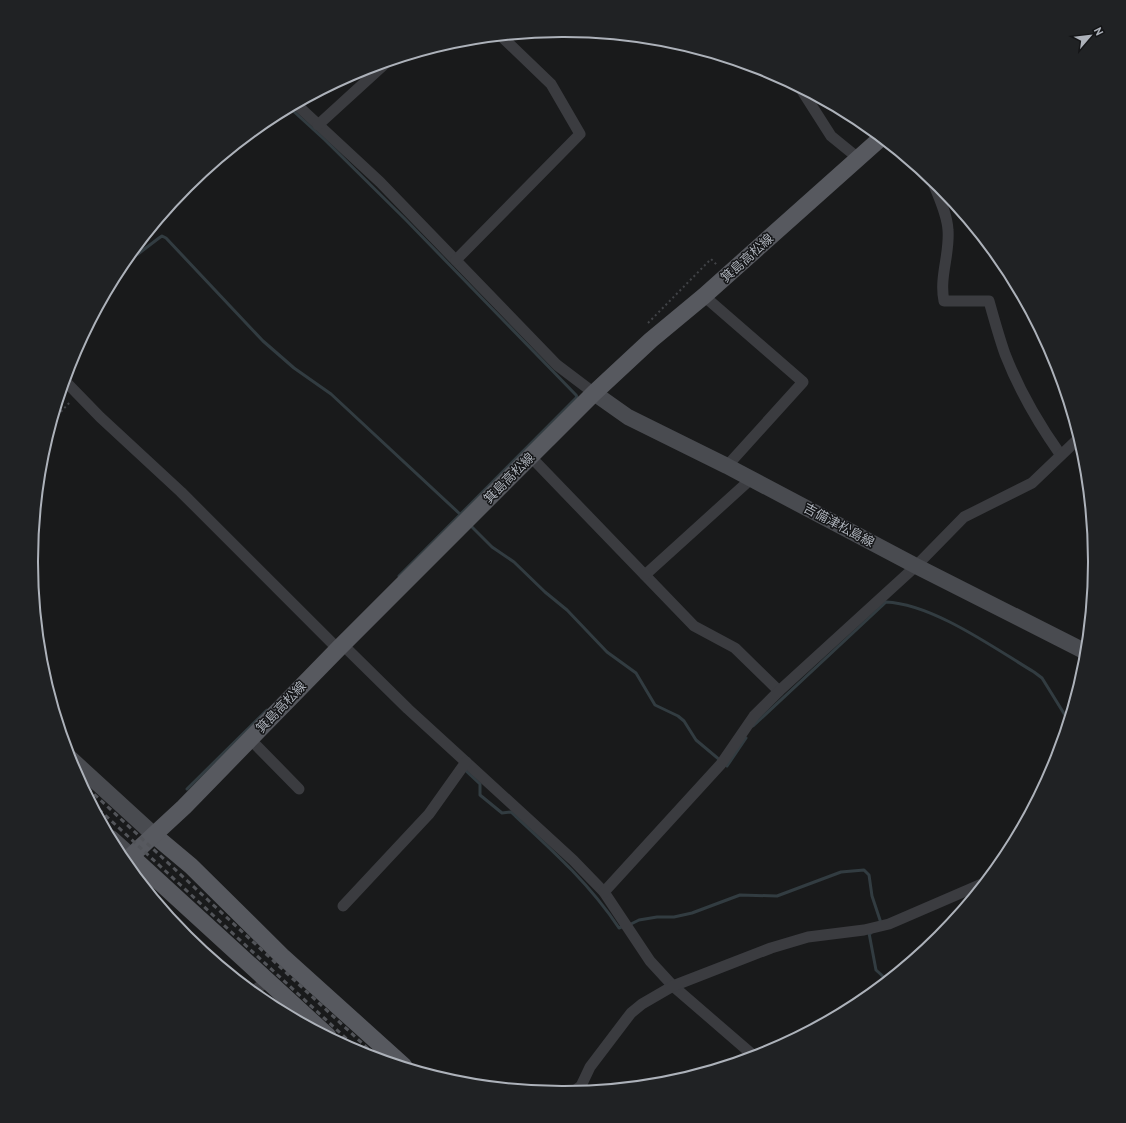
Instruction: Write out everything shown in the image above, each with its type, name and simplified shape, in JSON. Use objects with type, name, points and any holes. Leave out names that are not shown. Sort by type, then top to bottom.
[{"type":"main road","name":"箕島高松線","points":[[130,857],[250,739],[336,645],[594,393],[651,340],[704,296],[877,141]]},
{"type":"main road","name":"吉備津松島線","points":[[594,393],[628,417],[727,466],[916,566],[1080,648]]},
{"type":"main road","points":[[81,768],[154,835],[191,866],[282,956],[396,1059]]},
{"type":"main road","points":[[137,867],[313,1023]]},
{"type":"street","points":[[456,260],[580,134],[551,84],[505,40]]},
{"type":"street","points":[[318,125],[375,72]]},
{"type":"street","points":[[806,97],[831,136],[858,158]]},
{"type":"street","points":[[300,108],[380,182],[557,365],[594,393]]},
{"type":"street","points":[[938,195],[948,229],[942,290],[944,301],[989,301],[1006,354],[1033,414],[1060,454]]},
{"type":"street","points":[[704,296],[803,382],[727,466]]},
{"type":"street","points":[[69,385],[100,417],[195,506],[336,645],[464,765],[573,860],[604,892],[650,961],[673,986],[749,1052]]},
{"type":"street","points":[[604,892],[722,763],[754,716],[779,691],[916,566],[964,518],[1032,483],[1060,454],[1074,443]]},
{"type":"street","points":[[530,456],[644,576],[694,626],[735,648],[779,691]]},
{"type":"street","points":[[644,576],[751,479]]},
{"type":"street","points":[[250,739],[299,789]]},
{"type":"street","points":[[343,906],[366,879],[429,814],[464,765]]},
{"type":"street","points":[[581,1085],[590,1067],[631,1013],[642,1004],[673,986],[778,945],[808,937],[881,926],[974,887]]},
{"type":"street","points":[[258,988],[268,981]]},
{"type":"path","points":[[645,326],[711,259],[722,271]]},
{"type":"path","points":[[60,413],[78,394]]},
{"type":"waterway","points":[[294,111],[405,219],[577,397],[399,576]]},
{"type":"waterway","points":[[139,253],[162,236],[166,238],[263,341],[294,368],[331,394],[461,515]]},
{"type":"waterway","points":[[471,526],[492,547],[514,562],[545,592],[567,610],[607,652],[636,673],[655,705],[678,716],[684,721],[696,740],[727,766],[746,738]]},
{"type":"waterway","points":[[753,726],[886,602],[923,610],[943,619],[982,640],[1034,672],[1042,678],[1065,715]]},
{"type":"waterway","points":[[187,789],[267,710]]},
{"type":"waterway","points":[[464,769],[480,784],[480,795],[502,813],[511,812],[555,853],[582,881],[619,928],[624,926]]},
{"type":"waterway","points":[[629,925],[639,920],[657,917],[674,917],[692,913],[740,895],[777,896],[841,872],[864,870],[869,875],[872,896],[881,923]]},
{"type":"waterway","points":[[871,933],[869,933],[876,970],[883,977]]},
{"type":"railway","points":[[93,793],[367,1048]]},
{"type":"railway","points":[[104,814],[347,1039]]}]
